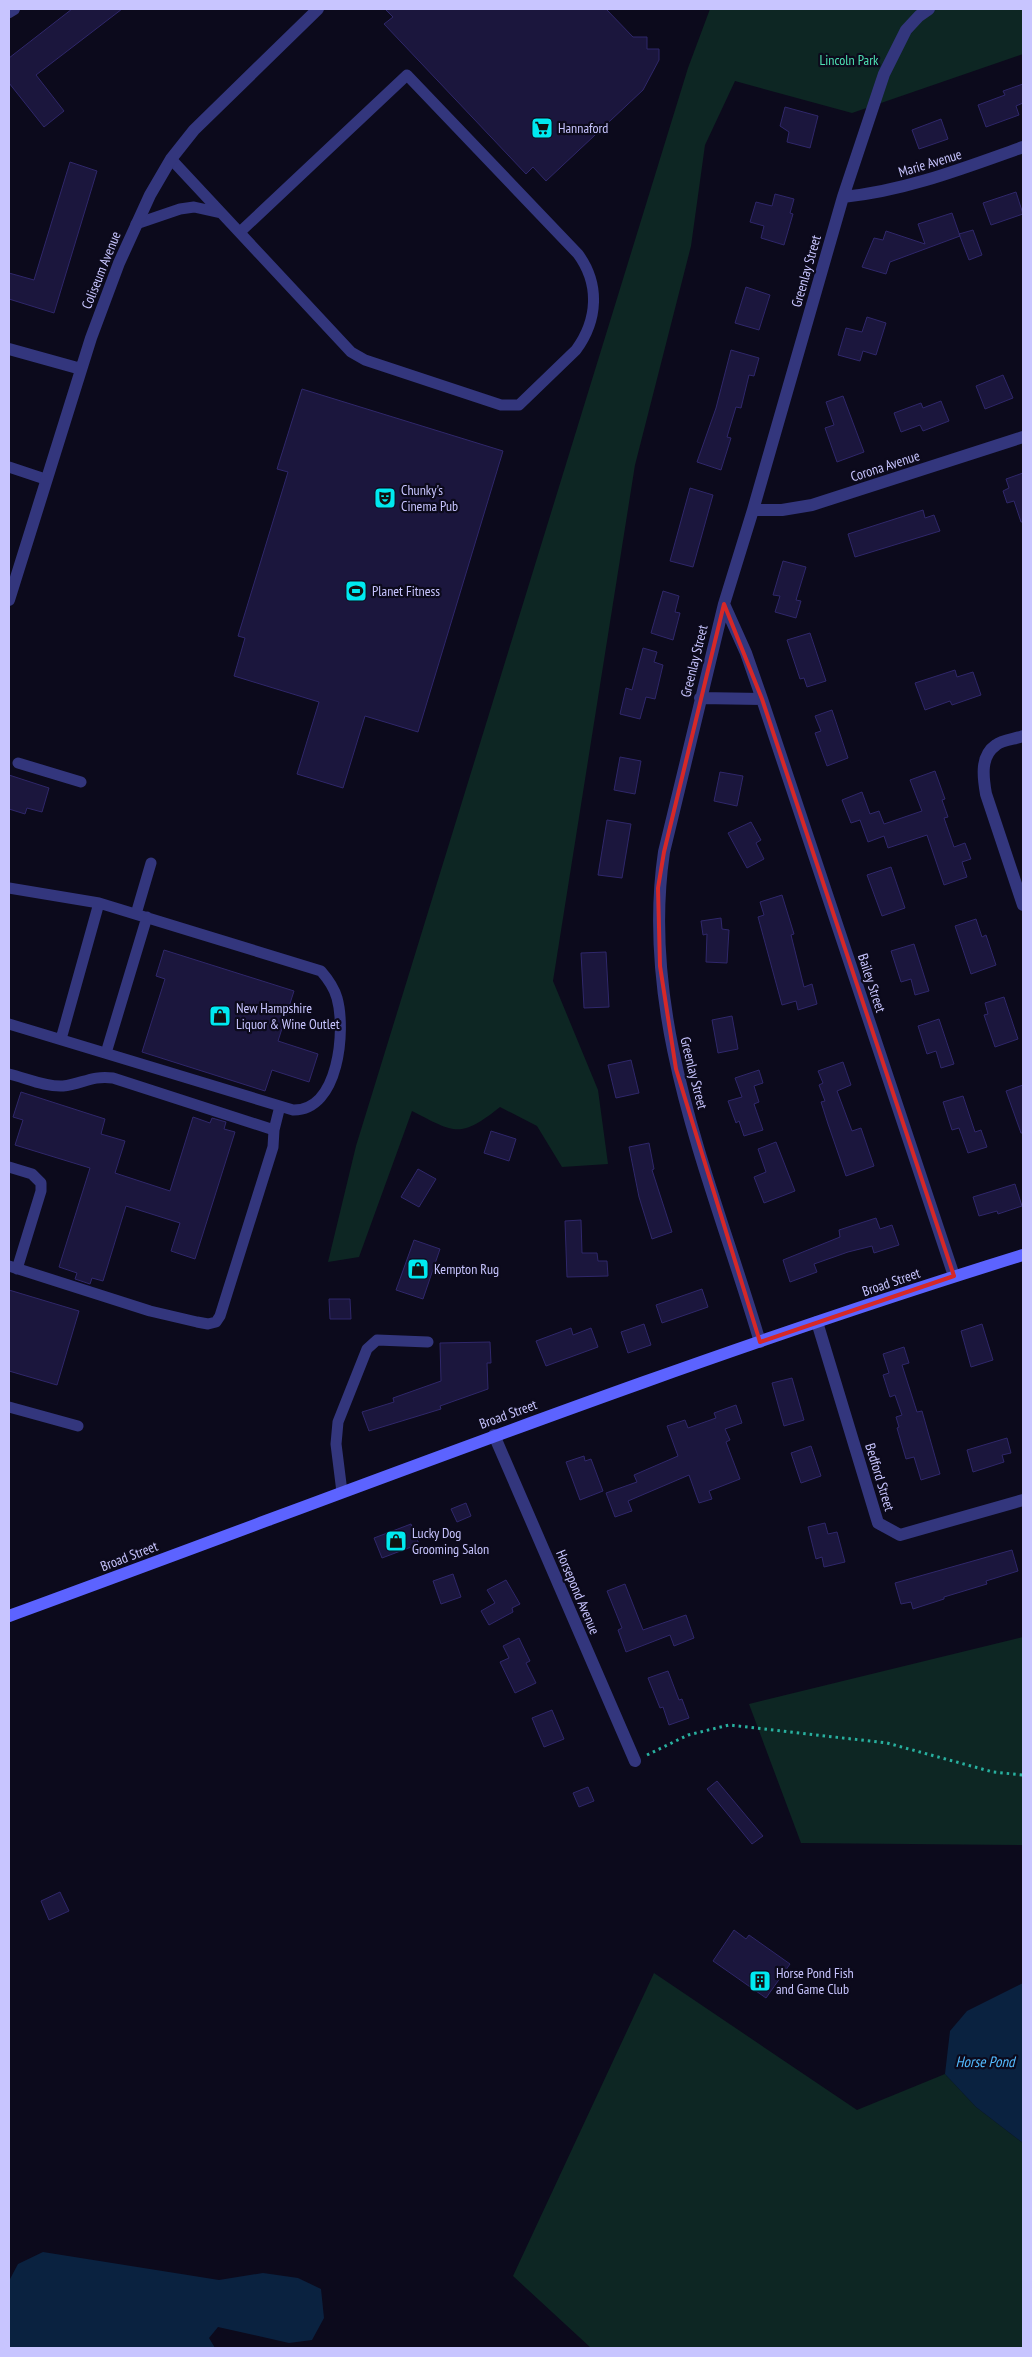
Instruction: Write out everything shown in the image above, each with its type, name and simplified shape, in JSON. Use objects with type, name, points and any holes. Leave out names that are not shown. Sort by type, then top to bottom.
[{"type":"main road","name":"Broad Street","points":[[9,1616],[494,1435],[817,1322],[1023,1255]]},
{"type":"street","points":[[9,12],[14,9]]},
{"type":"street","name":"Coliseum Avenue","points":[[9,600],[81,369],[104,302],[136,224],[172,159],[194,130],[318,9]]},
{"type":"street","name":"Greenlay Street","points":[[760,1342],[676,1069],[664,1008],[658,888],[664,852],[724,604],[843,197],[884,74],[906,30],[919,16],[929,9]]},
{"type":"street","name":"Marie Avenue","points":[[843,197],[886,192],[1023,147]]},
{"type":"street","points":[[9,349],[81,369]]},
{"type":"street","name":"Corona Avenue","points":[[753,510],[782,510],[812,505],[1023,437]]},
{"type":"street","name":"Bailey Street","points":[[724,604],[746,653],[762,699],[954,1276]]},
{"type":"street","points":[[700,698],[762,699]]},
{"type":"street","points":[[1023,736],[996,744],[985,758],[982,776],[986,794],[1023,904]]},
{"type":"street","name":"Bedford Street","points":[[817,1322],[878,1523],[900,1535],[1023,1500]]},
{"type":"street","name":"Horsepond Avenue","points":[[494,1435],[635,1761]]},
{"type":"lane","points":[[172,159],[350,352],[365,360],[500,405],[519,404],[527,399],[576,350],[584,340],[592,318],[594,304],[592,283],[587,266],[578,254],[407,75],[240,232]]},
{"type":"lane","points":[[136,224],[159,214],[194,207],[221,213]]},
{"type":"lane","points":[[9,467],[46,479]]},
{"type":"lane","points":[[18,762],[81,782]]},
{"type":"lane","points":[[106,1053],[141,916],[151,863]]},
{"type":"lane","points":[[9,888],[99,903],[321,971],[331,983],[337,997],[340,1016],[340,1046],[331,1079],[320,1099],[302,1110],[280,1106],[9,1024]]},
{"type":"lane","points":[[61,1039],[99,903]]},
{"type":"lane","points":[[9,1074],[48,1085],[62,1086],[95,1077],[113,1078],[274,1130]]},
{"type":"lane","points":[[9,1167],[32,1174],[41,1183],[41,1191],[13,1268],[150,1311],[208,1324],[216,1322],[220,1316],[273,1148],[274,1130],[280,1106]]},
{"type":"lane","points":[[342,1492],[336,1444],[338,1422],[367,1348],[376,1340],[428,1342]]},
{"type":"lane","points":[[9,1407],[78,1426]]},
{"type":"path","points":[[635,1761],[688,1735],[729,1725],[887,1743],[993,1772],[1023,1775]]},
{"type":"highlighted area","points":[[724,604],[762,699],[954,1276],[760,1342],[676,1069],[660,966],[658,888],[664,852]]},
{"type":"green space","name":"Lincoln Park","points":[[710,9],[1023,9],[1023,54],[852,113],[735,81],[705,145],[691,246],[635,465],[553,981],[598,1090],[608,1164],[562,1167],[537,1126],[500,1107],[475,1124],[457,1129],[438,1124],[412,1111],[359,1257],[328,1262],[356,1146],[688,68]]},
{"type":"green space","points":[[1023,1637],[1023,1845],[801,1843],[749,1704]]},
{"type":"green space","points":[[654,1973],[857,2110],[945,2074],[976,2107],[1023,2143],[1023,2348],[591,2348],[513,2276]]},
{"type":"water","name":"Horse Pond","points":[[1023,1983],[1023,2143],[976,2107],[945,2074],[950,2031],[967,2011]]},
{"type":"water","points":[[43,2252],[219,2280],[263,2273],[298,2278],[321,2289],[324,2318],[312,2340],[289,2343],[218,2327],[209,2338],[215,2348],[10,2348],[9,2281],[18,2264]]},
{"type":"building","points":[[72,9],[122,9],[36,75],[64,111],[44,127],[9,83],[9,58]]},
{"type":"building","name":"Hannaford","points":[[385,9],[606,9],[633,37],[647,37],[647,49],[659,49],[659,60],[643,90],[546,181],[533,167],[526,174],[384,24],[393,17]]},
{"type":"building","points":[[1023,84],[1023,103],[1016,106],[1019,115],[986,127],[978,105],[1005,95],[1003,91]]},
{"type":"building","points":[[785,107],[818,116],[810,148],[787,142],[789,132],[780,126]]},
{"type":"building","points":[[941,119],[948,139],[919,149],[912,130]]},
{"type":"building","points":[[70,162],[97,171],[54,313],[9,299],[9,273],[34,280]]},
{"type":"building","points":[[1016,192],[1023,214],[991,225],[983,203]]},
{"type":"building","points":[[775,194],[794,199],[790,213],[793,214],[784,245],[761,238],[764,226],[750,222],[756,202],[772,206]]},
{"type":"building","points":[[952,213],[960,236],[890,262],[886,274],[862,267],[874,238],[883,240],[886,231],[925,244],[918,224]]},
{"type":"building","points":[[973,230],[982,255],[969,260],[959,234]]},
{"type":"building","points":[[746,287],[770,295],[759,330],[735,323]]},
{"type":"building","points":[[867,317],[886,323],[876,355],[863,351],[860,361],[838,355],[846,328],[862,332]]},
{"type":"building","points":[[731,350],[759,358],[754,376],[749,375],[741,408],[736,407],[727,437],[731,438],[721,470],[697,462],[716,408]]},
{"type":"building","points":[[1003,375],[1013,398],[985,409],[976,386]]},
{"type":"building","points":[[302,389],[503,451],[418,732],[365,716],[343,788],[297,774],[319,702],[234,676],[245,638],[238,636],[288,472],[277,469]]},
{"type":"building","points":[[843,396],[864,452],[837,462],[825,428],[834,425],[826,402]]},
{"type":"building","points":[[941,401],[949,421],[923,431],[920,425],[901,432],[894,413],[921,403],[923,408]]},
{"type":"building","points":[[1023,473],[1023,522],[1021,522],[1014,501],[1007,503],[1003,491],[1009,488],[1006,479]]},
{"type":"building","points":[[690,488],[713,495],[693,567],[670,561]]},
{"type":"building","points":[[923,510],[925,518],[934,515],[940,531],[855,557],[848,534]]},
{"type":"building","points":[[783,561],[806,567],[796,600],[801,601],[796,618],[775,612],[780,596],[773,595]]},
{"type":"building","points":[[663,591],[679,596],[675,612],[680,613],[673,640],[651,633]]},
{"type":"building","points":[[810,633],[826,681],[807,687],[804,678],[800,679],[787,640]]},
{"type":"building","points":[[643,648],[657,652],[654,662],[663,665],[655,699],[646,697],[640,719],[620,714],[626,688],[632,690]]},
{"type":"building","points":[[955,670],[957,677],[973,672],[981,695],[952,705],[950,701],[925,710],[915,683]]},
{"type":"building","points":[[832,710],[848,758],[827,766],[815,733],[821,731],[815,716]]},
{"type":"building","points":[[620,757],[641,761],[635,794],[614,790]]},
{"type":"building","points":[[935,771],[945,799],[942,800],[948,817],[944,818],[954,847],[965,843],[971,859],[962,862],[967,877],[944,885],[927,835],[888,848],[884,836],[868,842],[860,820],[851,823],[842,800],[862,792],[870,814],[879,811],[884,824],[922,811],[910,780]]},
{"type":"building","points":[[720,772],[743,776],[737,806],[714,801]]},
{"type":"building","points":[[9,775],[49,788],[42,812],[27,808],[25,814],[9,809]]},
{"type":"building","points":[[607,820],[631,824],[622,878],[598,875]]},
{"type":"building","points":[[751,822],[761,840],[756,843],[764,859],[747,868],[728,833]]},
{"type":"building","points":[[891,867],[905,908],[882,916],[867,875]]},
{"type":"building","points":[[782,895],[794,934],[791,935],[804,987],[812,984],[817,1004],[798,1010],[796,1001],[782,1005],[758,917],[764,915],[760,902]]},
{"type":"building","points":[[721,918],[722,929],[729,930],[727,963],[706,962],[707,934],[703,935],[701,921]]},
{"type":"building","points":[[976,919],[982,937],[986,935],[996,965],[971,974],[955,926]]},
{"type":"building","points":[[914,944],[929,991],[915,995],[911,979],[901,982],[891,951]]},
{"type":"building","name":"New Hampshire Liquor & Wine Outlet","points":[[164,950],[294,991],[278,1041],[318,1054],[309,1082],[272,1070],[265,1091],[142,1052],[165,979],[156,976]]},
{"type":"building","points":[[606,952],[609,1007],[584,1008],[581,953]]},
{"type":"building","points":[[1004,997],[1018,1039],[995,1047],[984,1015],[988,1014],[985,1003]]},
{"type":"building","points":[[732,1016],[738,1049],[718,1053],[712,1020]]},
{"type":"building","points":[[939,1019],[954,1064],[941,1068],[936,1051],[927,1054],[918,1026]]},
{"type":"building","points":[[631,1060],[639,1093],[616,1098],[608,1065]]},
{"type":"building","points":[[843,1062],[851,1085],[837,1091],[852,1131],[861,1128],[874,1166],[846,1176],[821,1102],[825,1101],[819,1085],[823,1083],[818,1071]]},
{"type":"building","points":[[759,1070],[763,1083],[754,1086],[759,1102],[754,1104],[763,1130],[744,1136],[739,1121],[736,1123],[728,1101],[742,1097],[735,1078]]},
{"type":"building","points":[[1023,1085],[1023,1133],[1021,1133],[1006,1091]]},
{"type":"building","points":[[21,1092],[105,1119],[101,1134],[125,1141],[115,1173],[170,1191],[193,1117],[210,1123],[212,1118],[226,1122],[224,1129],[235,1132],[195,1259],[171,1251],[180,1223],[126,1206],[103,1281],[92,1278],[90,1284],[75,1279],[77,1273],[59,1267],[90,1168],[15,1145],[23,1120],[13,1117]]},
{"type":"building","points":[[963,1096],[975,1132],[981,1130],[987,1147],[968,1153],[959,1128],[952,1130],[943,1102]]},
{"type":"building","points":[[491,1131],[516,1139],[509,1161],[484,1153]]},
{"type":"building","points":[[776,1142],[795,1191],[764,1203],[754,1177],[766,1172],[758,1149]]},
{"type":"building","points":[[649,1143],[654,1169],[652,1170],[672,1232],[652,1239],[639,1197],[629,1147]]},
{"type":"building","points":[[418,1169],[436,1179],[419,1207],[401,1197]]},
{"type":"building","points":[[1015,1184],[1022,1206],[998,1214],[997,1211],[979,1216],[973,1197]]},
{"type":"building","points":[[876,1218],[880,1229],[892,1225],[899,1245],[874,1253],[872,1246],[848,1252],[814,1264],[817,1272],[790,1282],[783,1260],[840,1237],[839,1230]]},
{"type":"building","points":[[581,1220],[582,1253],[597,1253],[598,1261],[607,1261],[608,1276],[567,1277],[565,1221]]},
{"type":"building","name":"Kempton Rug","points":[[414,1240],[440,1249],[423,1299],[396,1290]]},
{"type":"building","points":[[702,1289],[708,1307],[662,1323],[656,1305]]},
{"type":"building","points":[[9,1290],[79,1311],[57,1385],[9,1371]]},
{"type":"building","points":[[329,1299],[350,1299],[351,1319],[330,1319]]},
{"type":"building","points":[[644,1324],[651,1345],[628,1353],[621,1332]]},
{"type":"building","points":[[982,1324],[993,1360],[971,1367],[961,1331]]},
{"type":"building","points":[[571,1328],[573,1335],[591,1328],[598,1347],[546,1366],[536,1341]]},
{"type":"building","points":[[490,1342],[491,1363],[487,1363],[488,1389],[440,1406],[441,1409],[369,1431],[362,1412],[394,1402],[393,1398],[441,1381],[440,1343]]},
{"type":"building","points":[[904,1347],[909,1363],[902,1365],[917,1412],[922,1411],[940,1474],[921,1480],[914,1457],[906,1459],[897,1428],[899,1427],[896,1417],[902,1415],[895,1395],[890,1397],[883,1375],[889,1373],[883,1354]]},
{"type":"building","points":[[792,1378],[804,1420],[784,1426],[772,1383]]},
{"type":"building","points":[[736,1405],[742,1423],[725,1429],[730,1440],[726,1442],[740,1479],[709,1491],[712,1499],[699,1503],[689,1475],[628,1501],[632,1511],[615,1517],[606,1493],[637,1482],[634,1475],[678,1456],[667,1426],[685,1420],[688,1428],[716,1418],[714,1413]]},
{"type":"building","points":[[1007,1438],[1011,1453],[1002,1455],[1004,1462],[973,1472],[967,1450]]},
{"type":"building","points":[[811,1446],[821,1476],[801,1483],[791,1453]]},
{"type":"building","points":[[584,1456],[585,1461],[591,1459],[603,1491],[580,1500],[566,1462]]},
{"type":"building","points":[[466,1503],[471,1516],[457,1522],[451,1509]]},
{"type":"building","points":[[825,1523],[828,1534],[837,1532],[845,1562],[824,1567],[822,1557],[816,1559],[808,1527]]},
{"type":"building","name":"Lucky Dog Grooming Salon","points":[[411,1524],[419,1544],[382,1558],[374,1538]]},
{"type":"building","points":[[1012,1550],[1018,1571],[986,1581],[987,1584],[913,1609],[911,1602],[901,1604],[895,1583]]},
{"type":"building","points":[[453,1574],[461,1597],[441,1604],[433,1581]]},
{"type":"building","points":[[506,1580],[520,1604],[512,1608],[513,1612],[489,1625],[481,1611],[495,1603],[487,1590]]},
{"type":"building","points":[[625,1584],[643,1630],[686,1615],[694,1638],[674,1646],[670,1635],[626,1652],[618,1630],[622,1628],[607,1591]]},
{"type":"building","points":[[519,1638],[530,1661],[526,1663],[536,1683],[515,1693],[500,1662],[509,1658],[503,1646]]},
{"type":"building","points":[[668,1671],[679,1700],[682,1699],[689,1718],[669,1725],[663,1707],[660,1708],[648,1678]]},
{"type":"building","points":[[552,1710],[564,1739],[544,1747],[532,1718]]},
{"type":"building","points":[[717,1781],[763,1836],[752,1844],[707,1789]]},
{"type":"building","points":[[588,1787],[594,1801],[579,1807],[573,1793]]},
{"type":"building","points":[[60,1892],[69,1911],[49,1920],[41,1901]]},
{"type":"building","name":"Horse Pond Fish and Game Club","points":[[734,1930],[746,1939],[749,1935],[790,1964],[766,1998],[713,1961]]},
{"type":"place","name":"Hannaford","points":[[542,128]]},
{"type":"place","name":"Chunky's Cinema Pub","points":[[385,498]]},
{"type":"place","name":"Planet Fitness","points":[[356,591]]},
{"type":"place","name":"New Hampshire Liquor & Wine Outlet","points":[[220,1016]]},
{"type":"place","name":"Kempton Rug","points":[[418,1269]]},
{"type":"place","name":"Lucky Dog Grooming Salon","points":[[396,1541]]},
{"type":"place","name":"Horse Pond Fish and Game Club","points":[[760,1981]]}]
